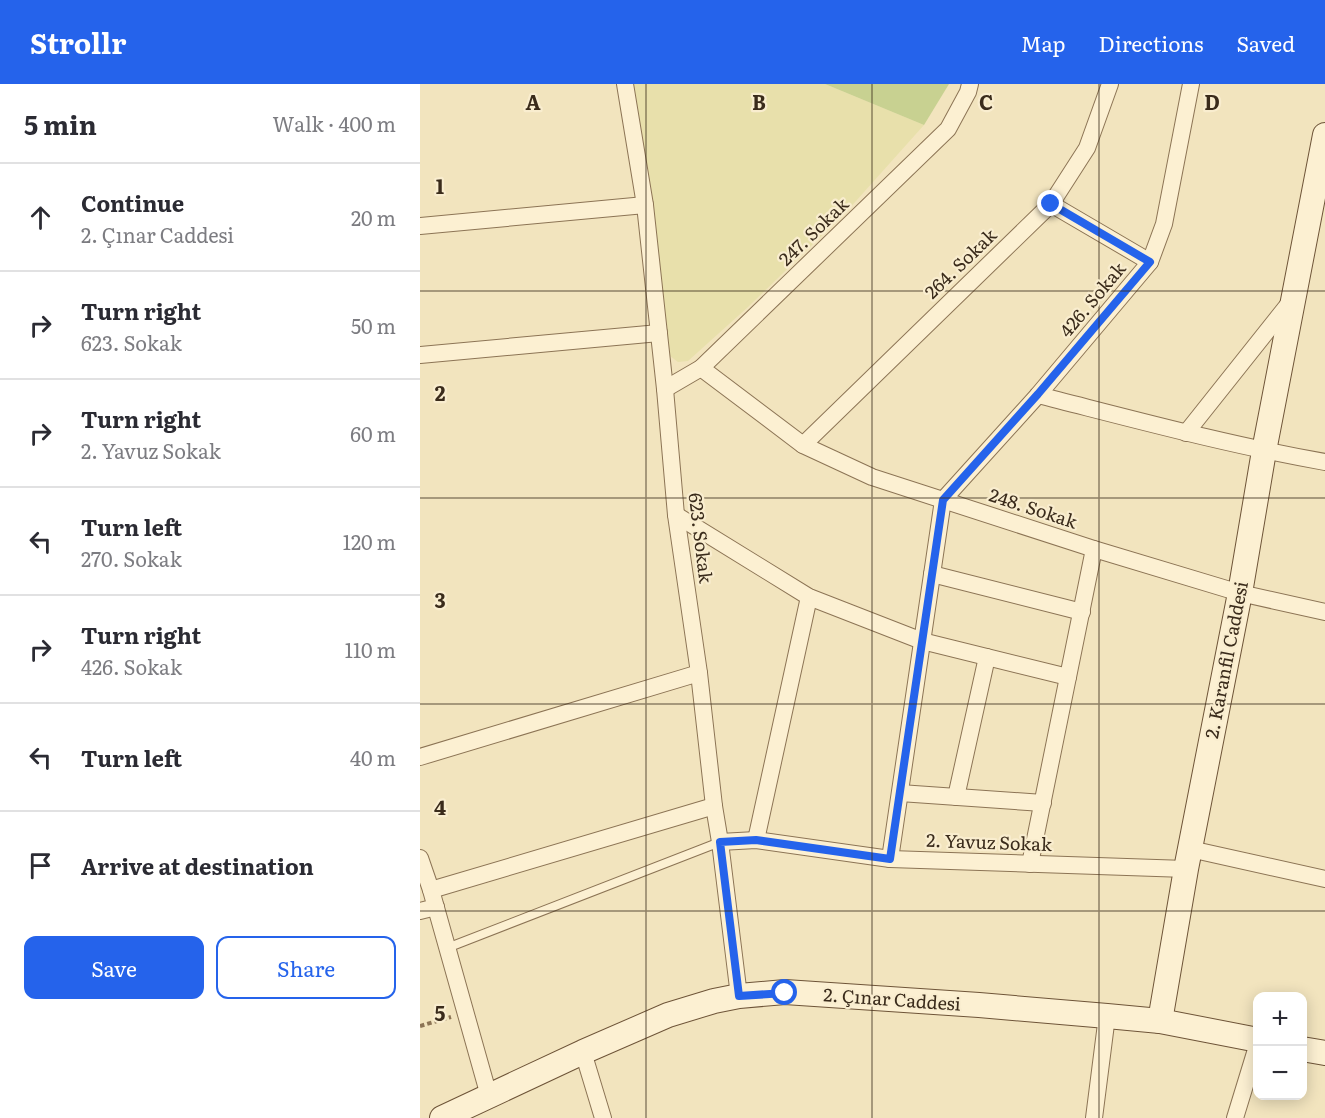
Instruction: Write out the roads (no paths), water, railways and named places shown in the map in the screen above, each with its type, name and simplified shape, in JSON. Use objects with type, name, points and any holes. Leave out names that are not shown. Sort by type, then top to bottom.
[{"type":"street","name":"623. Sokak","points":[[625,84],[645,205],[676,515],[699,673],[739,996]]},
{"type":"street","name":"247. Sokak","points":[[665,389],[701,368],[948,129],[970,84]]},
{"type":"street","name":"264. Sokak","points":[[803,445],[1051,204],[1086,148],[1110,84]]},
{"type":"street","name":"426. Sokak","points":[[943,500],[1038,394],[1150,262],[1164,224],[1191,84]]},
{"type":"street","name":"2. Karanfil Caddesi","points":[[1160,1021],[1188,859],[1325,135]]},
{"type":"street","points":[[1051,204],[1150,262]]},
{"type":"street","points":[[420,226],[645,205]]},
{"type":"street","name":"2. Karanfil Caddesi","points":[[1186,433],[1294,298]]},
{"type":"street","points":[[420,355],[659,333]]},
{"type":"street","name":"248. Sokak","points":[[701,368],[803,445],[872,477],[1094,549],[1240,593],[1325,612]]},
{"type":"street","points":[[1038,394],[1186,433],[1325,462]]},
{"type":"street","points":[[890,859],[943,500]]},
{"type":"street","points":[[676,515],[809,597],[921,641],[1068,677]]},
{"type":"street","points":[[1030,864],[1094,549]]},
{"type":"street","points":[[932,574],[1082,612]]},
{"type":"street","points":[[756,840],[809,597]]},
{"type":"street","points":[[956,797],[987,657]]},
{"type":"street","points":[[420,757],[699,673]]},
{"type":"street","points":[[900,793],[1043,802]]},
{"type":"street","points":[[431,890],[714,806]]},
{"type":"street","name":"2. Yavuz Sokak","points":[[720,842],[756,840],[890,859],[1030,864],[1188,859],[1325,879]]},
{"type":"street","points":[[420,858],[431,890],[428,909],[447,948],[489,1096]]},
{"type":"street","name":"2. Çınar Caddesi","points":[[442,1118],[466,1113],[489,1096],[668,1015],[739,996],[797,993],[1107,1016],[1160,1021],[1253,1040]]},
{"type":"street","points":[[1094,1118],[1107,1016]]},
{"type":"street","points":[[1235,1118],[1256,1046]]},
{"type":"street","points":[[1307,1049],[1325,1053]]},
{"type":"street","points":[[583,1052],[603,1118]]},
{"type":"lane","points":[[447,948],[720,842]]}]
